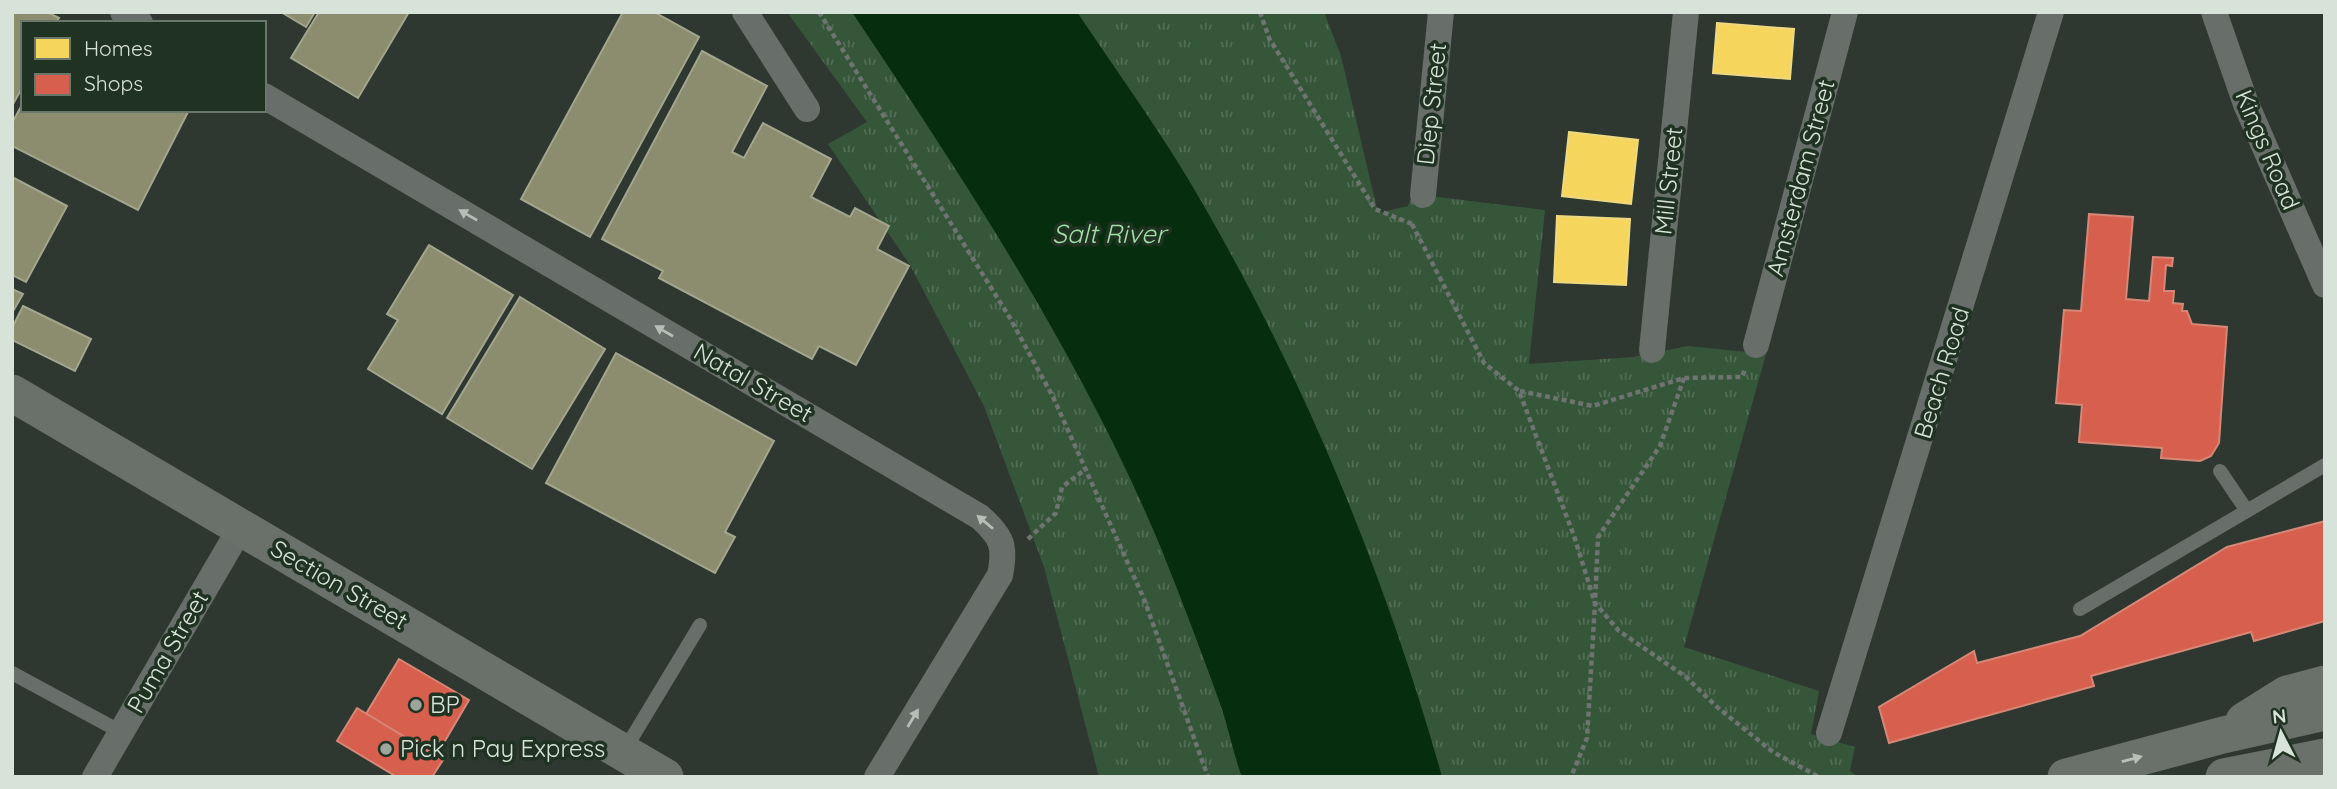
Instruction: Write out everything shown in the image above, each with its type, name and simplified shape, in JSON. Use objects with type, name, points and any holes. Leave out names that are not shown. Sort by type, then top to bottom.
[{"type":"street","points":[[745,12],[807,108]]},
{"type":"street","name":"Diep Street","points":[[1423,195],[1441,12]]},
{"type":"street","name":"Mill Street","points":[[1652,349],[1686,12]]},
{"type":"street","name":"Amsterdam Street","points":[[1756,345],[1845,12]]},
{"type":"street","name":"Beach Road","points":[[1829,733],[2051,12]]},
{"type":"street","name":"Kings Road","points":[[2214,12],[2246,104],[2325,285]]},
{"type":"street","name":"Natal Street","points":[[266,97],[980,517],[996,531],[1004,552],[1000,575],[877,777]]},
{"type":"street","name":"Section Street","points":[[12,393],[666,777]]},
{"type":"street","name":"Puma Street","points":[[95,777],[241,527]]},
{"type":"street","points":[[2223,735],[2287,694],[2325,684]]},
{"type":"street","points":[[2066,777],[2223,735],[2325,712]]},
{"type":"street","points":[[2224,777],[2325,757]]},
{"type":"lane","points":[[2080,609],[2325,465]]},
{"type":"lane","points":[[2220,471],[2247,511]]},
{"type":"lane","points":[[623,752],[700,625]]},
{"type":"lane","points":[[12,673],[121,732]]},
{"type":"path","points":[[819,12],[1010,318],[1087,468],[1144,599],[1208,777]]},
{"type":"path","points":[[1260,12],[1269,38],[1374,209],[1412,224]]},
{"type":"path","points":[[1423,195],[1415,200],[1412,224],[1484,363],[1519,391],[1593,406],[1684,379],[1742,377],[1756,345]]},
{"type":"path","points":[[1571,777],[1587,738],[1598,537],[1660,446],[1684,379]]},
{"type":"path","points":[[1519,391],[1574,536],[1595,603],[1619,631],[1686,677],[1717,707],[1773,752],[1819,777]]},
{"type":"path","points":[[1021,546],[1056,513],[1062,487],[1087,468]]},
{"type":"green space","points":[[787,12],[852,12],[938,141],[1020,272],[1096,407],[1130,477],[1199,646],[1221,706],[1242,777],[1099,777],[1044,567],[984,406],[910,265],[828,144],[867,122]]},
{"type":"green space","points":[[1077,12],[1324,12],[1341,56],[1378,213],[1408,206],[1413,194],[1545,210],[1529,364],[1633,357],[1688,346],[1766,354],[1684,647],[1819,691],[1811,734],[1855,747],[1850,771],[1858,777],[1442,777],[1410,673],[1373,572],[1332,471],[1264,324],[1191,184]]},
{"type":"water","name":"Salt River","points":[[852,12],[1077,12],[1191,184],[1231,254],[1303,398],[1336,472],[1394,623],[1442,777],[1242,777],[1221,706],[1169,568],[1095,407],[1020,272],[938,141]]},
{"type":"building: Homes","points":[[1717,23],[1794,29],[1790,79],[1713,73]]},
{"type":"building: Homes","points":[[1569,132],[1638,140],[1631,204],[1562,196]]},
{"type":"building: Homes","points":[[1557,216],[1630,219],[1626,285],[1554,282]]},
{"type":"building: Shops","points":[[2089,214],[2133,217],[2126,299],[2149,301],[2153,257],[2173,258],[2172,266],[2166,265],[2164,291],[2174,291],[2173,303],[2183,304],[2182,311],[2187,311],[2192,324],[2227,327],[2219,443],[2211,456],[2200,461],[2161,458],[2162,448],[2079,442],[2082,405],[2056,403],[2064,310],[2081,311]]},
{"type":"building: Shops","points":[[2325,521],[2325,621],[2254,641],[2251,632],[2091,676],[2094,686],[1889,743],[1879,707],[1974,651],[1977,663],[2080,636],[2227,547]]},
{"type":"building: Shops","points":[[399,659],[469,700],[436,756],[366,714]]},
{"type":"building: Shops","name":"Pick n Pay Express","points":[[357,708],[443,760],[432,777],[397,777],[337,741]]},
{"type":"building: Industry","points":[[12,12],[47,12],[59,18],[57,21],[21,21],[21,90],[12,106]]},
{"type":"building: Industry","points":[[281,12],[315,12],[306,27]]},
{"type":"building: Industry","points":[[319,12],[409,12],[358,98],[291,58]]},
{"type":"building: Industry","points":[[623,12],[654,12],[699,37],[590,237],[521,199]]},
{"type":"building: Industry","points":[[702,51],[767,86],[732,152],[744,158],[763,123],[831,159],[811,197],[850,217],[855,208],[889,226],[877,249],[909,266],[856,365],[819,346],[812,359],[659,278],[663,271],[602,239]]},
{"type":"building: Industry","points":[[21,107],[21,112],[188,112],[138,210],[12,146],[12,123]]},
{"type":"building: Industry","points":[[12,177],[67,206],[26,282],[12,275]]},
{"type":"building: Industry","points":[[429,245],[513,295],[442,414],[368,369],[398,320],[387,314]]},
{"type":"building: Industry","points":[[12,289],[23,294],[12,313]]},
{"type":"building: Industry","points":[[520,297],[605,349],[532,469],[447,418]]},
{"type":"building: Industry","points":[[23,306],[91,339],[75,371],[12,340],[12,328]]},
{"type":"building: Industry","points":[[616,353],[774,441],[725,532],[735,537],[715,573],[546,483]]},
{"type":"place","name":"BP","points":[[416,705]]},
{"type":"place","name":"Pick n Pay Express","points":[[386,749]]}]
